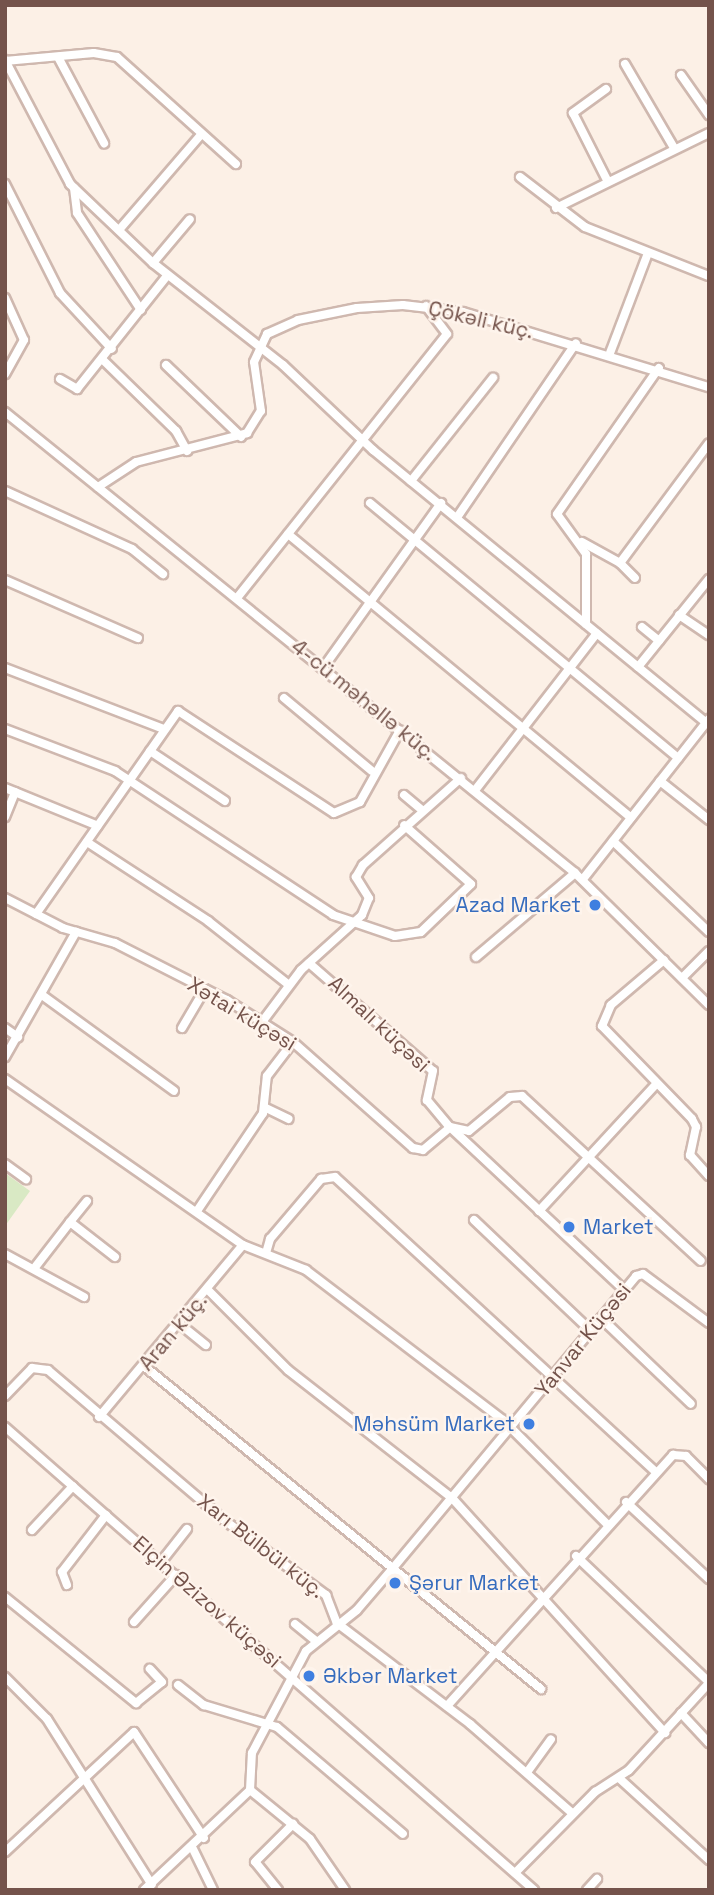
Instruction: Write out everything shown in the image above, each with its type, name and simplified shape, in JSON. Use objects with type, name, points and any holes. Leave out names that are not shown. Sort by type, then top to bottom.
[{"type":"street","points":[[58,57],[104,143]]},
{"type":"street","points":[[236,164],[200,137],[117,57],[58,57],[5,61],[74,188],[153,263],[257,348],[411,481],[458,516],[708,722],[583,879]]},
{"type":"street","points":[[625,64],[674,148]]},
{"type":"street","points":[[681,75],[709,116]]},
{"type":"street","points":[[606,89],[573,113],[607,180]]},
{"type":"street","points":[[556,208],[607,180],[709,133]]},
{"type":"street","points":[[119,230],[200,137]]},
{"type":"street","points":[[520,177],[556,208],[648,253],[709,276]]},
{"type":"street","points":[[5,184],[60,293],[112,349]]},
{"type":"street","points":[[74,188],[78,213],[141,310]]},
{"type":"street","points":[[153,263],[190,219]]},
{"type":"street","points":[[610,352],[648,253]]},
{"type":"street","points":[[60,379],[77,389],[112,349],[167,276]]},
{"type":"street","points":[[5,298],[24,340],[5,374]]},
{"type":"street","name":"Çökəli küç.","points":[[257,348],[274,328],[298,320],[371,306],[426,306],[610,352],[709,387]]},
{"type":"street","points":[[237,598],[447,334],[426,306]]},
{"type":"street","points":[[458,516],[576,343]]},
{"type":"street","points":[[98,487],[136,462],[241,437],[261,411],[257,348]]},
{"type":"street","points":[[103,360],[176,431],[187,451]]},
{"type":"street","points":[[166,365],[241,437]]},
{"type":"street","points":[[635,578],[620,563],[606,559],[579,540],[557,514],[659,368]]},
{"type":"street","points":[[411,481],[493,378]]},
{"type":"street","name":"4-cü məhəllə küç.","points":[[5,412],[475,789],[583,879],[709,1005]]},
{"type":"street","points":[[620,563],[709,443]]},
{"type":"street","points":[[5,491],[132,550],[163,574]]},
{"type":"street","points":[[370,503],[678,758]]},
{"type":"street","points":[[323,668],[414,537],[441,503]]},
{"type":"street","points":[[288,534],[368,603],[631,818]]},
{"type":"street","points":[[579,540],[587,568],[586,624]]},
{"type":"street","points":[[587,568],[606,559]]},
{"type":"street","points":[[638,667],[709,579]]},
{"type":"street","points":[[5,580],[138,638]]},
{"type":"street","points":[[680,615],[709,635]]},
{"type":"street","points":[[642,627],[659,640]]},
{"type":"street","points":[[475,789],[597,633]]},
{"type":"street","points":[[5,668],[164,729]]},
{"type":"street","points":[[284,698],[372,771]]},
{"type":"street","points":[[36,914],[164,729],[181,712],[334,813],[360,802],[372,771],[400,730]]},
{"type":"street","points":[[5,729],[130,780],[333,915],[395,936],[415,935],[471,884],[404,825]]},
{"type":"street","points":[[150,751],[225,801]]},
{"type":"street","points":[[262,1022],[309,962],[355,922],[369,898],[358,873],[404,825],[461,778]]},
{"type":"street","points":[[660,781],[709,820]]},
{"type":"street","points":[[5,788],[98,826]]},
{"type":"street","points":[[5,817],[15,792]]},
{"type":"street","points":[[404,795],[422,810]]},
{"type":"street","points":[[612,841],[709,932]]},
{"type":"street","points":[[87,842],[208,921],[289,985]]},
{"type":"street","points":[[476,957],[575,873]]},
{"type":"street","name":"Xətai küçəsi","points":[[5,898],[76,932],[115,943],[262,1022],[293,1042],[413,1148],[423,1150],[450,1127],[469,1131],[509,1097],[522,1096],[587,1159],[701,1261]]},
{"type":"street","points":[[5,1057],[76,932]]},
{"type":"street","points":[[682,978],[709,951]]},
{"type":"street","points":[[664,960],[611,1005],[601,1026],[694,1123],[690,1155],[709,1176]]},
{"type":"street","name":"Almalı küçəsi","points":[[309,962],[433,1072],[427,1100],[450,1127]]},
{"type":"street","points":[[182,1028],[205,989]]},
{"type":"street","points":[[42,995],[174,1091]]},
{"type":"street","points":[[5,1028],[18,1037]]},
{"type":"street","points":[[197,1211],[266,1108],[267,1076],[293,1042]]},
{"type":"street","points":[[5,1079],[243,1245],[306,1270],[512,1427],[606,1522]]},
{"type":"street","points":[[539,1211],[656,1084]]},
{"type":"street","points":[[266,1108],[289,1119]]},
{"type":"street","points":[[450,1127],[624,1290]]},
{"type":"street","points":[[5,1164],[26,1179]]},
{"type":"street","points":[[267,1253],[270,1239],[321,1179],[335,1177],[656,1472]]},
{"type":"street","points":[[36,1266],[87,1201]]},
{"type":"street","points":[[474,1220],[591,1331]]},
{"type":"street","points":[[70,1222],[115,1257]]},
{"type":"street","name":"Aran küç.","points":[[99,1417],[181,1325],[243,1245]]},
{"type":"street","points":[[5,1254],[36,1266],[85,1297]]},
{"type":"street","name":"Yanvar Küçəsi","points":[[250,1790],[251,1758],[270,1723],[290,1674],[315,1640],[337,1623],[393,1568],[624,1290],[643,1275],[709,1324]]},
{"type":"street","points":[[208,1290],[288,1370],[453,1499],[665,1733]]},
{"type":"street","points":[[601,1318],[691,1404]]},
{"type":"street","points":[[181,1325],[206,1345]]},
{"type":"street","points":[[144,1366],[541,1689]]},
{"type":"street","name":"Xarı Bülbül küç.","points":[[5,1396],[32,1368],[41,1367],[99,1417],[326,1595],[337,1623],[528,1771],[572,1813]]},
{"type":"street","name":"Elçin Əzizov küçəsi","points":[[5,1427],[534,1890]]},
{"type":"street","points":[[447,1706],[498,1652],[540,1597],[606,1522],[656,1472],[678,1453],[709,1479]]},
{"type":"street","points":[[33,1530],[73,1486]]},
{"type":"street","points":[[626,1502],[709,1579]]},
{"type":"street","points":[[67,1585],[62,1572],[106,1515]]},
{"type":"street","points":[[161,1562],[187,1529]]},
{"type":"street","points":[[515,1873],[572,1813],[619,1778],[665,1733],[709,1682],[576,1556]]},
{"type":"street","points":[[134,1622],[176,1575]]},
{"type":"street","points":[[5,1597],[136,1703],[162,1682],[150,1669]]},
{"type":"street","points":[[295,1624],[315,1640]]},
{"type":"street","points":[[5,1677],[47,1719],[84,1776],[148,1887],[204,1838],[250,1790],[293,1824],[345,1890]]},
{"type":"street","points":[[178,1685],[204,1705],[270,1723],[403,1834]]},
{"type":"street","points":[[681,1713],[709,1743]]},
{"type":"street","points":[[5,1852],[134,1732],[204,1838]]},
{"type":"street","points":[[528,1771],[551,1739]]},
{"type":"street","points":[[619,1778],[709,1860]]},
{"type":"street","points":[[278,1890],[256,1862],[293,1824]]},
{"type":"street","points":[[192,1849],[212,1890]]},
{"type":"street","points":[[587,1890],[597,1879]]},
{"type":"green space","points":[[5,1173],[30,1191],[5,1226]]},
{"type":"place","name":"Azad Market","points":[[595,905]]},
{"type":"place","name":"Market","points":[[569,1227]]},
{"type":"place","name":"Məhsüm Market","points":[[529,1424]]},
{"type":"place","name":"Şərur Market","points":[[395,1583]]},
{"type":"place","name":"Əkbər Market","points":[[309,1676]]}]
